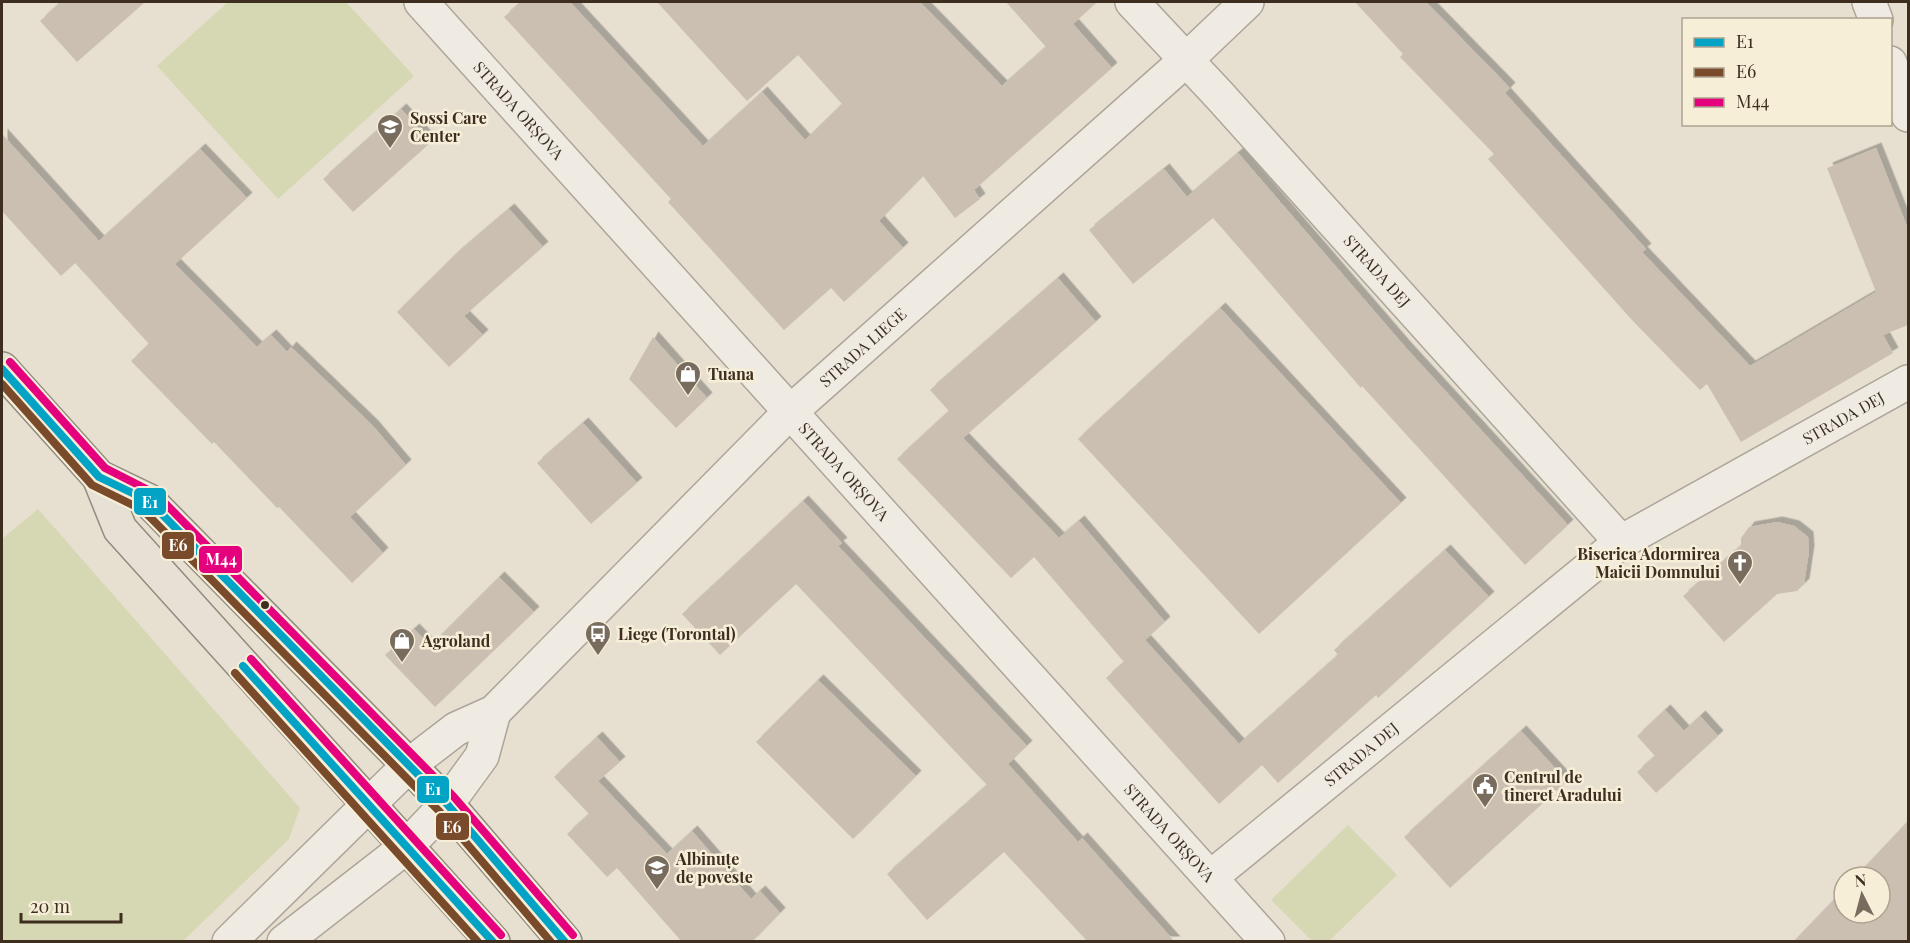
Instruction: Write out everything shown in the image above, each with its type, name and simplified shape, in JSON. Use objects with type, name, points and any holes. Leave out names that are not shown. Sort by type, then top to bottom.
[{"type":"main road","points":[[2,369],[99,477],[120,529],[493,942]]},
{"type":"main road","points":[[99,477],[149,501],[447,804],[565,942]]},
{"type":"street","name":"STRADA ORȘOVA","points":[[420,2],[1268,942]]},
{"type":"street","name":"STRADA DEJ","points":[[1132,2],[1621,542]]},
{"type":"street","name":"STRADA LIEGE","points":[[229,942],[369,807],[409,765],[456,729],[494,712],[789,413],[1186,60],[1247,2]]},
{"type":"street","points":[[1869,2],[1874,18]]},
{"type":"street","points":[[1892,69],[1908,115]]},
{"type":"street","name":"STRADA DEJ","points":[[1211,877],[1621,542],[1908,382]]},
{"type":"street","name":"STRADA LIEGE","points":[[284,942],[405,847],[447,804],[482,756],[494,712]]},
{"type":"green space","points":[[228,2],[346,2],[414,76],[278,199],[157,66]]},
{"type":"green space","points":[[38,509],[300,808],[289,839],[183,941],[2,941],[2,539]]},
{"type":"green space","points":[[1348,825],[1397,875],[1329,941],[1312,941],[1271,900]]},
{"type":"building","points":[[61,2],[145,2],[77,62],[40,21]]},
{"type":"building","points":[[521,2],[570,2],[703,146],[762,92],[805,140],[842,104],[798,55],[747,101],[657,2],[920,2],[1002,86],[1046,47],[1006,2],[1097,2],[1073,24],[1112,68],[974,190],[980,199],[955,218],[923,176],[879,221],[903,248],[844,302],[831,288],[784,330],[668,202],[671,199],[504,17]]},
{"type":"building","points":[[1355,2],[1426,2],[1510,88],[1505,93],[1646,249],[1642,252],[1750,366],[1876,292],[1827,168],[1876,148],[1908,229],[1908,325],[1883,335],[1893,353],[1741,442],[1707,384],[1700,390],[1632,320],[1488,159],[1494,154],[1400,57],[1403,54]]},
{"type":"building","points":[[401,109],[431,142],[353,212],[323,179]]},
{"type":"building","points":[[2,134],[99,241],[200,149],[247,198],[175,264],[257,347],[271,335],[287,352],[291,347],[373,426],[406,465],[350,517],[383,553],[352,583],[279,507],[277,508],[214,442],[212,444],[131,361],[149,344],[75,263],[61,276],[2,211]]},
{"type":"building","points":[[1238,153],[1406,348],[1568,525],[1525,565],[1362,386],[1361,388],[1213,218],[1133,284],[1089,230],[1164,169],[1187,197]]},
{"type":"building","points":[[509,209],[543,247],[464,316],[483,335],[449,367],[397,312],[455,255]]},
{"type":"building","points":[[1058,278],[1096,322],[963,438],[1059,538],[1079,521],[1165,622],[1145,640],[1239,744],[1338,655],[1334,650],[1445,550],[1489,597],[1378,698],[1376,695],[1278,783],[1262,765],[1219,804],[1106,678],[1124,662],[1034,557],[1011,578],[897,459],[949,411],[930,390]]},
{"type":"building","points":[[1220,308],[1401,503],[1259,634],[1078,439]]},
{"type":"building","points":[[653,337],[707,398],[676,428],[629,379]]},
{"type":"building","points":[[583,423],[637,483],[591,524],[537,463]]},
{"type":"building","points":[[803,501],[842,543],[838,546],[1027,746],[1008,764],[1078,842],[1082,838],[1175,942],[1088,942],[1004,852],[927,920],[887,874],[987,785],[796,584],[720,655],[682,614]]},
{"type":"building","name":"Biserica Adormirea Maicii Domnului","points":[[1777,522],[1794,526],[1808,537],[1809,551],[1804,584],[1797,591],[1777,594],[1724,642],[1683,596],[1741,546],[1741,538],[1749,527]]},
{"type":"building","points":[[499,577],[534,612],[435,707],[385,655],[414,629],[430,646]]},
{"type":"building","points":[[818,680],[916,776],[853,839],[756,742]]},
{"type":"building","points":[[1665,710],[1684,731],[1700,716],[1718,736],[1656,793],[1637,772],[1655,756],[1637,736]]},
{"type":"building","name":"Centrul de tineret Aradului","points":[[1521,731],[1567,781],[1450,888],[1404,837]]},
{"type":"building","points":[[597,737],[620,762],[598,781],[667,854],[692,831],[751,899],[760,891],[780,913],[752,942],[682,942],[617,868],[607,877],[567,834],[589,814],[554,777]]},
{"type":"building","points":[[1908,821],[1908,942],[1793,942],[1832,901],[1832,925],[1892,925],[1892,865],[1866,865]]},
{"type":"transit line","name":"M44","points":[[10,362],[105,468],[156,494],[454,797],[573,935]]},
{"type":"transit line","name":"E1","points":[[2,369],[99,477],[149,501],[447,804],[565,942]]},
{"type":"transit line","name":"E6","points":[[2,384],[92,485],[143,510],[439,811],[551,942]]},
{"type":"transit line","name":"M44","points":[[251,659],[501,935]]},
{"type":"transit line","name":"E1","points":[[243,666],[493,942]]},
{"type":"transit line","name":"E6","points":[[235,673],[478,942]]},
{"type":"place","name":"Sossi Care Center","points":[[390,150]]},
{"type":"place","name":"Tuana","points":[[688,397]]},
{"type":"place","name":"Biserica Adormirea Maicii Domnului","points":[[1740,586]]},
{"type":"place","name":"Liege (Torontal)","points":[[598,657]]},
{"type":"place","name":"Agroland","points":[[402,664]]},
{"type":"place","name":"Centrul de tineret Aradului","points":[[1485,809]]},
{"type":"place","name":"Albinuțe de poveste","points":[[657,891]]}]
